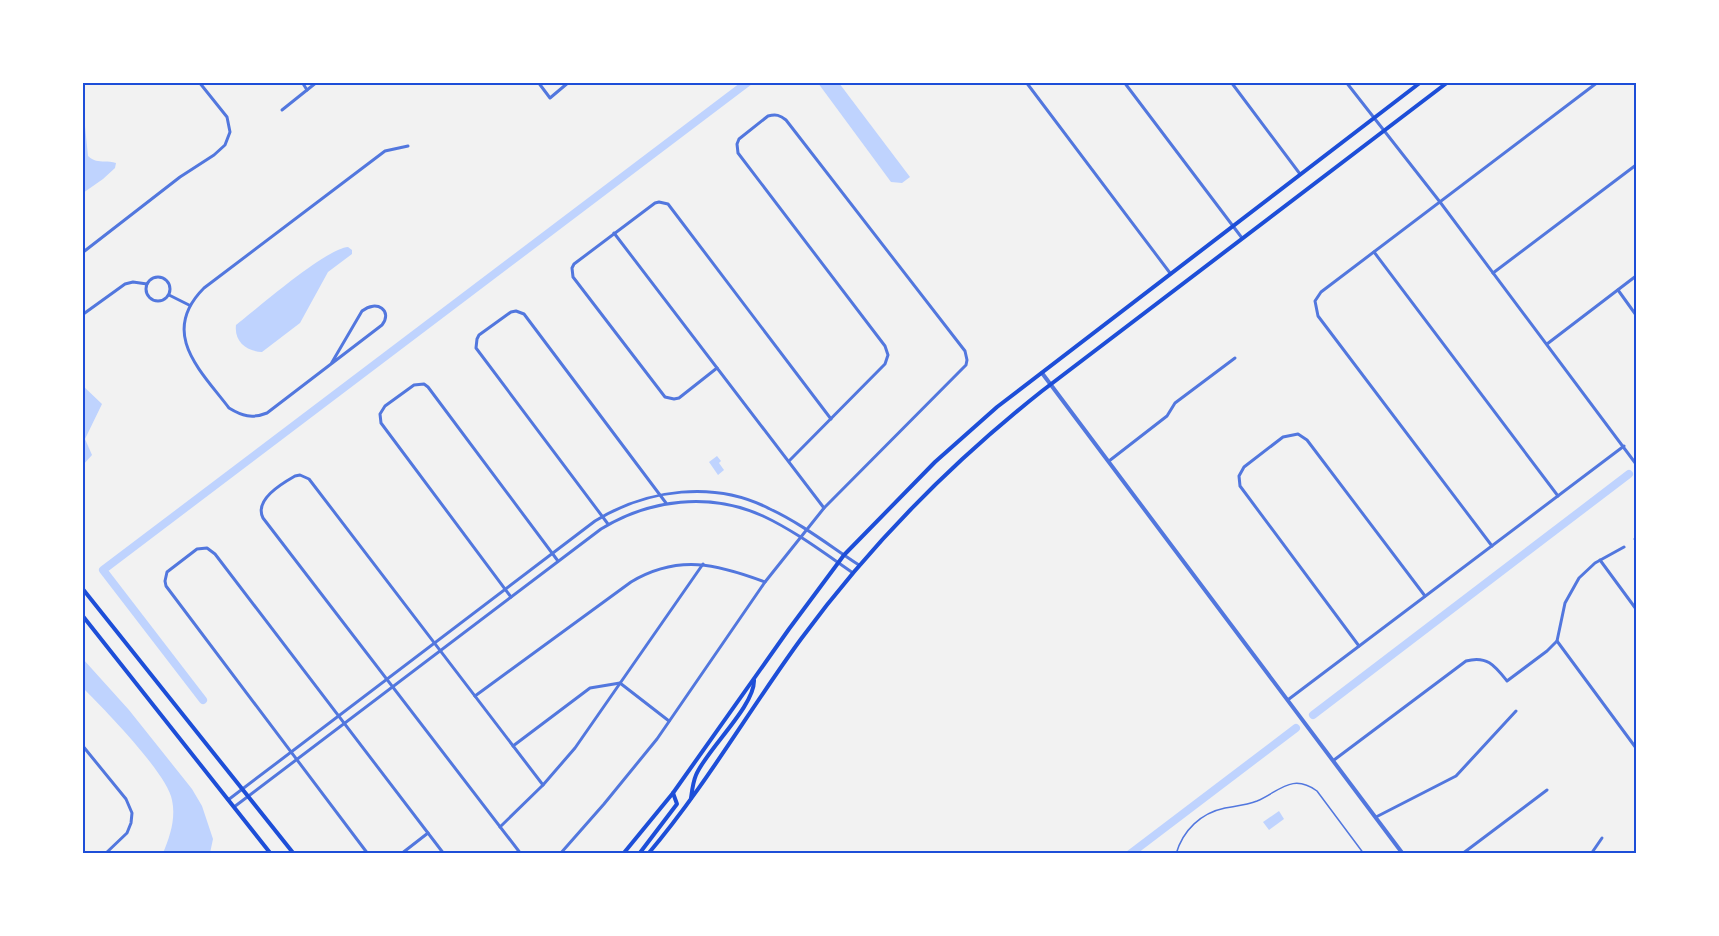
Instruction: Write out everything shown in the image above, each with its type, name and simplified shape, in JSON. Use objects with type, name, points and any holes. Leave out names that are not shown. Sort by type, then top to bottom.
[{"type":"main road","points":[[623,854],[673,793],[844,555],[907,489],[997,407],[1421,82]]},
{"type":"main road","points":[[648,854],[691,800],[801,639],[859,565],[919,499],[1009,417],[1448,82]]},
{"type":"main road","points":[[82,588],[294,854]]},
{"type":"main road","points":[[82,615],[271,854]]},
{"type":"main road","points":[[691,800],[696,774],[744,706],[754,685],[754,679]]},
{"type":"main road","points":[[639,854],[677,804],[673,793]]},
{"type":"street","points":[[82,253],[225,145],[230,132],[227,117],[199,82]]},
{"type":"street","points":[[302,82],[307,90]]},
{"type":"street","points":[[282,110],[317,82]]},
{"type":"street","points":[[538,82],[550,98],[569,82]]},
{"type":"street","points":[[1026,82],[1170,273]]},
{"type":"street","points":[[1124,82],[1242,238]]},
{"type":"street","points":[[1231,82],[1300,174]]},
{"type":"street","points":[[1346,82],[1440,202],[1636,464]]},
{"type":"street","points":[[1492,546],[1318,316],[1315,307],[1317,296],[1598,82]]},
{"type":"street","points":[[560,854],[633,769],[765,582],[824,508],[963,369],[968,360],[965,351],[786,120],[778,115],[768,116],[742,136],[737,144],[738,153],[885,346],[888,355],[885,364],[789,462]]},
{"type":"street","points":[[331,364],[363,311],[369,305],[375,304],[381,307],[386,321],[382,325],[267,413],[258,417],[237,413],[229,408],[190,357],[183,329],[189,305],[204,288],[385,150],[408,146]]},
{"type":"street","points":[[1493,273],[1636,165]]},
{"type":"street","points":[[717,368],[679,398],[669,399],[661,394],[573,278],[572,268],[577,260],[655,203],[664,202],[672,207],[831,419]]},
{"type":"street","points":[[614,233],[824,508]]},
{"type":"street","points":[[1374,252],[1558,496]]},
{"type":"street","points":[[1547,344],[1636,276]]},
{"type":"street","points":[[82,315],[125,284],[133,282],[147,284],[153,279],[164,278],[169,284],[169,295],[164,300],[153,300],[148,295],[147,284]]},
{"type":"street","points":[[1618,290],[1636,315]]},
{"type":"street","points":[[169,295],[189,305]]},
{"type":"street","points":[[608,524],[479,353],[476,344],[479,335],[506,314],[516,311],[524,314],[666,503]]},
{"type":"street","points":[[1109,461],[1167,416],[1175,403],[1235,358]]},
{"type":"street","points":[[1042,373],[1289,699],[1403,854]]},
{"type":"street","points":[[510,597],[381,423],[380,414],[385,406],[414,385],[424,384],[432,390],[558,561]]},
{"type":"street","points":[[1359,646],[1242,490],[1238,481],[1244,467],[1283,437],[1293,434],[1303,436],[1307,440],[1425,596]]},
{"type":"street","points":[[1289,699],[1624,446]]},
{"type":"street","points":[[521,854],[263,518],[260,509],[263,500],[291,478],[300,475],[309,479],[543,785]]},
{"type":"street","points":[[228,800],[553,553],[602,517],[621,507],[660,495],[707,492],[734,496],[770,508],[859,565]]},
{"type":"street","points":[[732,506],[734,496]]},
{"type":"street","points":[[234,807],[608,524],[642,509],[666,503],[706,501],[732,506],[766,517],[853,573]]},
{"type":"street","points":[[1334,760],[1466,661],[1478,658],[1488,661],[1507,681],[1557,641],[1569,592],[1586,570],[1624,547]]},
{"type":"street","points":[[368,854],[166,586],[165,577],[171,569],[198,549],[211,550],[444,854]]},
{"type":"street","points":[[1600,560],[1636,609]]},
{"type":"street","points":[[475,696],[635,579],[664,568],[702,564],[733,570],[765,582]]},
{"type":"street","points":[[500,827],[543,785],[575,748],[702,564]]},
{"type":"street","points":[[1557,641],[1636,748]]},
{"type":"street","points":[[513,746],[590,688],[600,684],[620,683],[669,721]]},
{"type":"street","points":[[1376,817],[1456,776],[1516,711]]},
{"type":"street","points":[[82,745],[126,799],[132,813],[128,833],[105,854]]},
{"type":"street","points":[[1462,854],[1547,790]]},
{"type":"street","points":[[401,854],[428,833]]},
{"type":"street","points":[[1591,854],[1602,838]]},
{"type":"lane","points":[[1176,854],[1180,841],[1189,828],[1205,816],[1224,808],[1258,800],[1287,784],[1297,783],[1307,785],[1317,791],[1364,854]]},
{"type":"water","points":[[818,83],[839,83],[910,177],[902,183],[891,182]]},
{"type":"water","points":[[85,126],[88,156],[98,161],[116,163],[115,168],[103,179],[83,193],[82,127]]},
{"type":"water","points":[[348,247],[352,250],[352,254],[328,272],[300,323],[262,352],[251,350],[239,341],[236,325],[308,268],[337,250]]},
{"type":"water","points":[[82,385],[102,404],[85,439],[92,455],[83,465]]},
{"type":"water","points":[[717,456],[724,470],[718,475],[709,462]]},
{"type":"water","points":[[83,659],[129,710],[192,789],[202,806],[213,839],[210,853],[163,853],[173,820],[172,800],[168,788],[133,741],[83,688]]},
{"type":"water","points":[[1279,811],[1284,819],[1269,830],[1263,822]]},
{"type":"waterway","points":[[203,700],[103,570],[748,82]]},
{"type":"waterway","points":[[1313,715],[1629,474]]},
{"type":"waterway","points":[[1130,854],[1296,728]]}]
